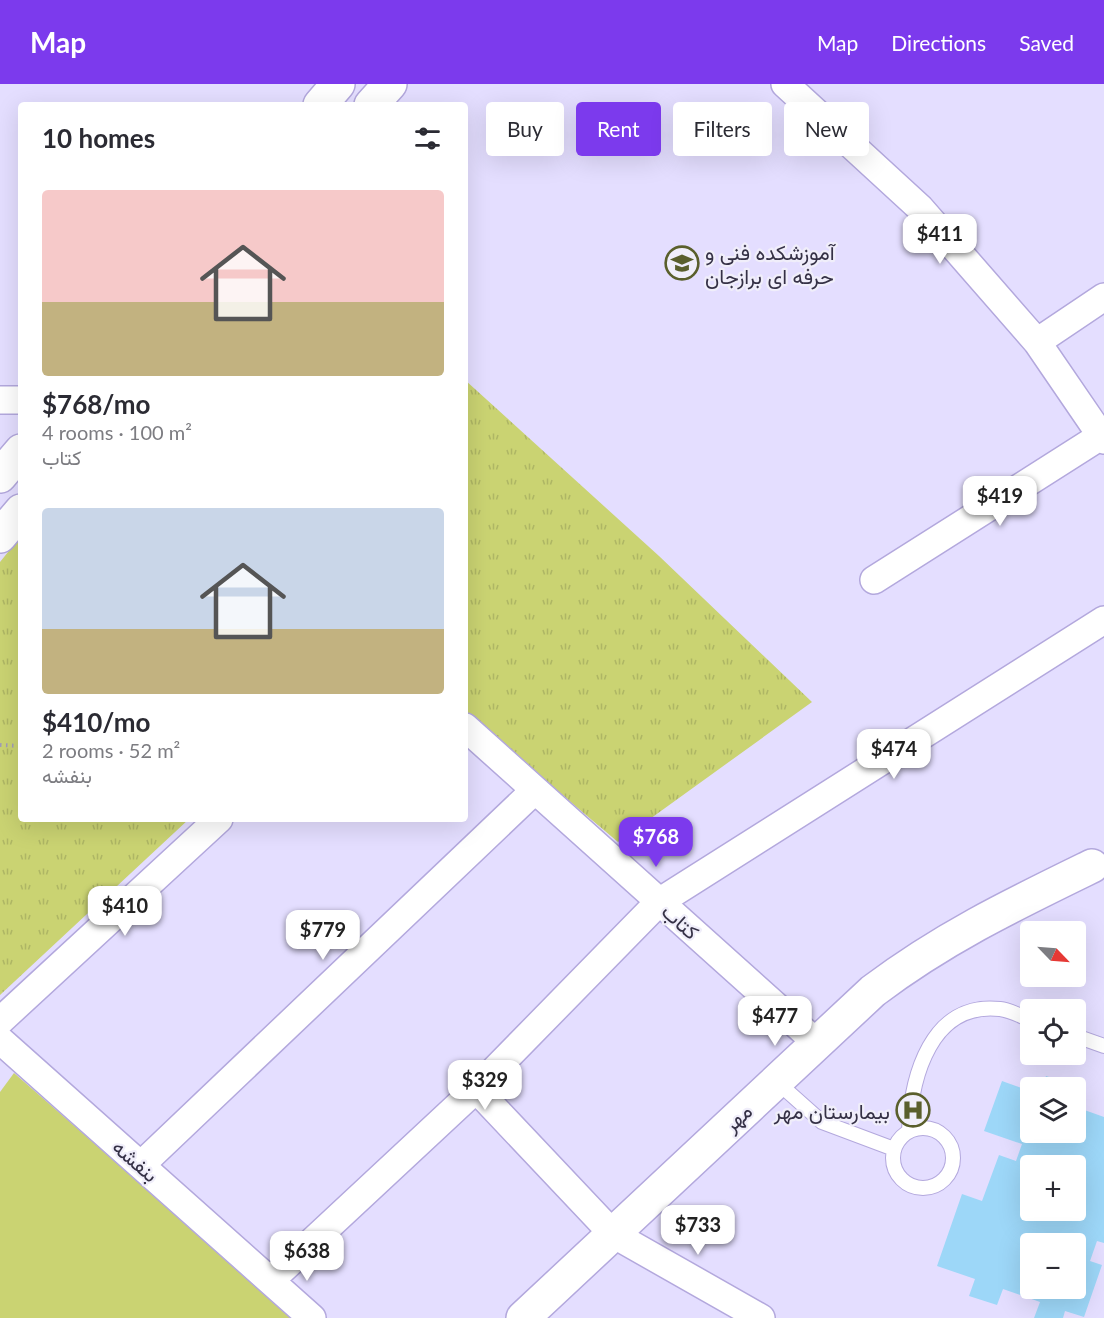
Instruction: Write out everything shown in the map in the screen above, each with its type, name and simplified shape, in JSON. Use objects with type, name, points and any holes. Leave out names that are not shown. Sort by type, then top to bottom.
[{"type":"street","points":[[323,102],[338,84]]},
{"type":"street","points":[[374,102],[390,84]]},
{"type":"street","points":[[785,84],[920,208],[1036,342],[1103,438],[874,580]]},
{"type":"street","points":[[1036,342],[1104,297]]},
{"type":"street","points":[[0,400],[18,400]]},
{"type":"street","points":[[0,476],[18,455]]},
{"type":"street","points":[[0,536],[18,515]]},
{"type":"street","points":[[271,1280],[476,1089],[659,902],[1104,620]]},
{"type":"street","name":"کتاب","points":[[468,730],[817,1043]]},
{"type":"street","points":[[141,1165],[535,790]]},
{"type":"street","points":[[0,1022],[216,822]]},
{"type":"street","name":"مهر","points":[[523,1318],[873,991],[919,956],[971,926],[1100,861]]},
{"type":"street","name":"بنفشه","points":[[0,1040],[312,1318]]},
{"type":"street","points":[[476,1089],[613,1234],[761,1318]]},
{"type":"lane","points":[[909,1131],[910,1106],[927,1047],[940,1029],[958,1016],[979,1008],[1002,1009],[1020,1016]]},
{"type":"lane","points":[[1086,1040],[1104,1046]]},
{"type":"lane","points":[[776,1080],[822,1122],[894,1149]]},
{"type":"lane","points":[[920,1127],[932,1128],[950,1143],[953,1155],[952,1167],[937,1185],[925,1188],[909,1184],[896,1172],[893,1161],[894,1149],[900,1138],[909,1131],[920,1127]]},
{"type":"path","points":[[0,745],[18,746]]},
{"type":"green space","points":[[468,383],[659,556],[812,702],[618,842],[468,716]]},
{"type":"green space","points":[[18,540],[18,822],[186,822],[0,995],[0,562]]},
{"type":"green space","points":[[14,1073],[294,1318],[0,1318],[0,1092]]},
{"type":"building","points":[[1002,1081],[1020,1087],[1020,1143],[1086,1143],[1086,1111],[1104,1117],[1104,1243],[1097,1241],[1090,1261],[1102,1265],[1084,1317],[1065,1311],[1063,1318],[1034,1318],[1040,1302],[1031,1299],[1086,1299],[1086,1233],[1020,1233],[1020,1295],[1003,1289],[997,1305],[969,1296],[975,1279],[937,1266],[962,1194],[982,1201],[999,1155],[1016,1161],[1022,1144],[984,1131]]},
{"type":"place","name":"آموزشکده فنی و حرفه ای برازجان","points":[[682,263]]},
{"type":"place","name":"بیمارستان مهر","points":[[913,1110]]}]
